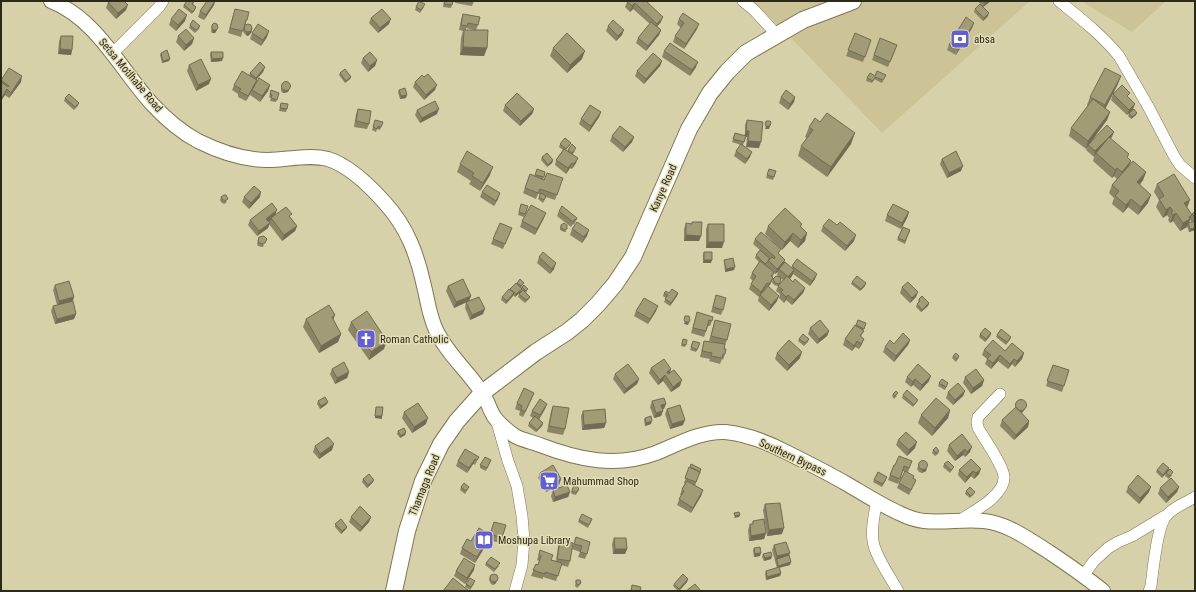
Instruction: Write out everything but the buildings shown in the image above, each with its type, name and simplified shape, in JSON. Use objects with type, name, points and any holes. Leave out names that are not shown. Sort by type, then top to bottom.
[{"type":"main road","name":"Kanye Road","points":[[482,393],[536,352],[567,332],[582,320],[615,284],[633,257],[689,129],[710,93],[727,72],[746,53],[777,34],[803,20],[853,1]]},
{"type":"main road","name":"Thamaga Road","points":[[394,591],[407,531],[424,481],[441,444],[482,393]]},
{"type":"street","name":"Setsa Motlhabe Road","points":[[51,1],[59,4],[76,15],[94,32],[152,104],[174,125],[195,140],[226,154],[251,159],[268,160],[308,157],[327,159],[346,168],[363,181],[387,204],[402,226],[416,252],[425,287],[429,314],[438,335],[482,393]]},
{"type":"street","points":[[112,54],[160,7],[163,1]]},
{"type":"street","points":[[743,1],[754,10],[777,34]]},
{"type":"street","points":[[1059,1],[1102,38],[1119,56],[1149,108],[1174,156],[1195,178]]},
{"type":"street","name":"Southern Bypass","points":[[482,393],[496,418],[514,435],[567,454],[607,462],[632,460],[647,456],[686,440],[712,433],[724,432],[740,435],[770,444],[817,467],[896,512],[914,519],[925,521],[987,522],[1017,531],[1103,591]]},
{"type":"street","points":[[959,521],[989,501],[997,494],[1002,486],[1004,477],[1000,465],[978,428],[977,422],[978,416],[1000,394]]},
{"type":"street","points":[[496,418],[516,486],[522,516],[524,540],[522,565],[515,591]]},
{"type":"street","points":[[1083,576],[1094,561],[1108,548],[1132,536],[1195,497]]},
{"type":"street","points":[[877,501],[873,526],[873,542],[898,591]]},
{"type":"street","points":[[1149,591],[1161,526],[1166,516]]},
{"type":"shaded area","points":[[753,1],[1030,1],[882,133],[794,41]]},
{"type":"shaded area","points":[[1081,1],[1166,1],[1132,32]]},
{"type":"place","name":"absa","points":[[960,39]]},
{"type":"place","name":"Roman Catholic","points":[[366,339]]},
{"type":"place","name":"Mahummad Shop","points":[[549,481]]},
{"type":"place","name":"Moshupa Library","points":[[484,540]]}]
